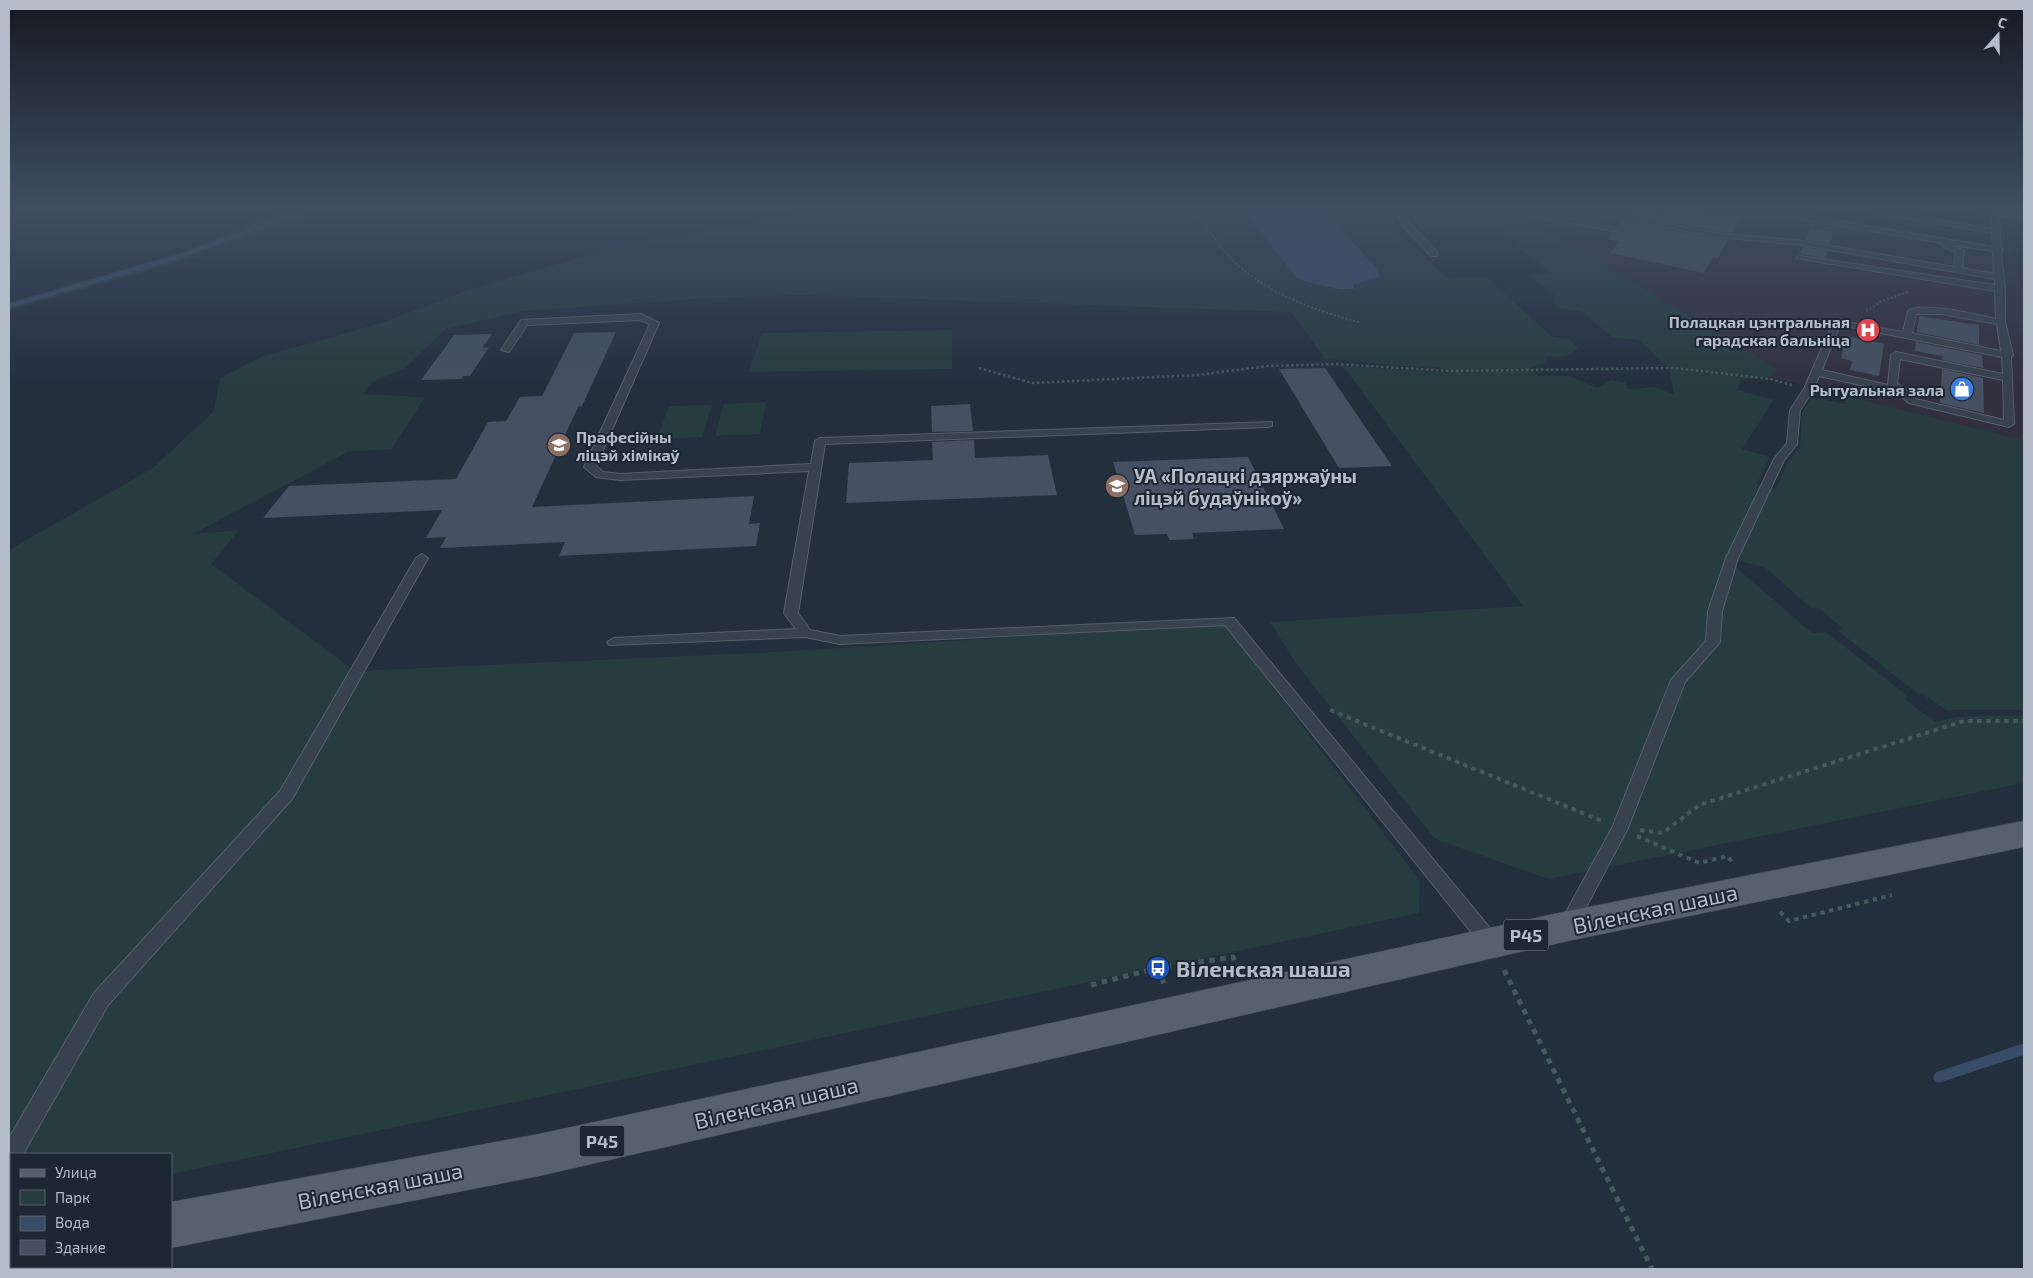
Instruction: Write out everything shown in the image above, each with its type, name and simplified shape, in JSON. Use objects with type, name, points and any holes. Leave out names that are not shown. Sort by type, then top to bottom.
[{"type":"main road","name":"Віленская шаша","points":[[172,1225],[538,1155],[1568,926],[2024,834]]},
{"type":"lane","points":[[1850,266],[1943,280],[2000,283]]},
{"type":"lane","points":[[1933,266],[1958,270],[2000,283]]},
{"type":"lane","points":[[1958,266],[1958,270]]},
{"type":"lane","points":[[1999,266],[2002,322],[2008,355],[2009,424],[1913,401],[1892,384],[1896,354],[2008,378]]},
{"type":"lane","points":[[1907,335],[1912,311],[1941,311],[2002,322]]},
{"type":"lane","points":[[506,350],[524,322],[641,317],[654,323],[590,467],[600,475],[620,477],[814,467]]},
{"type":"lane","points":[[1568,926],[1620,828],[1678,680],[1713,642],[1715,611],[1732,558],[1779,459],[1792,444],[1795,410],[1809,389],[1837,322],[2008,355]]},
{"type":"lane","points":[[1816,372],[1900,391]]},
{"type":"lane","points":[[805,633],[791,613],[814,467],[820,441],[1268,424]]},
{"type":"lane","points":[[12,1153],[101,999],[286,796],[422,558]]},
{"type":"lane","points":[[614,642],[805,633],[840,640],[1229,621],[1491,943]]},
{"type":"path","points":[[1239,266],[1281,294],[1329,314],[1359,322]]},
{"type":"path","points":[[1847,324],[1882,301],[1943,280]]},
{"type":"path","points":[[979,368],[1032,383],[1187,376],[1268,366],[1336,364],[1450,371],[1675,368],[1770,379],[1809,389]]},
{"type":"path","points":[[1294,701],[1312,703],[1620,828],[1699,863],[1727,856],[1789,921],[1892,895]]},
{"type":"path","points":[[1620,828],[1663,833],[1699,805],[1964,721],[2024,720]]},
{"type":"path","points":[[1491,943],[1652,1269]]},
{"type":"shaded area","name":"Полацкая цэнтральная гарадская бальніца","points":[[1605,266],[2015,266],[2024,291],[2024,440],[1771,377],[1776,368]]},
{"type":"green space","points":[[136,266],[166,266],[9,311],[9,302]]},
{"type":"green space","points":[[553,266],[1296,266],[1314,284],[1339,289],[1353,289],[1353,285],[1379,277],[1378,270],[1374,266],[1434,266],[1447,278],[1486,277],[1551,336],[1569,339],[1578,347],[1572,354],[1560,357],[1546,356],[1545,363],[1531,367],[1538,376],[1569,376],[1598,388],[1611,380],[1626,383],[1628,389],[1653,387],[1674,394],[1669,368],[1639,340],[1612,337],[1583,312],[1556,307],[1553,293],[1528,275],[1552,274],[1541,266],[1605,266],[1776,368],[1771,377],[1741,378],[1738,390],[1774,400],[1742,449],[1770,457],[1757,484],[1776,489],[1788,461],[1800,447],[1802,412],[1812,397],[1844,404],[1848,396],[2024,440],[2024,710],[1947,710],[1921,693],[1918,694],[1837,630],[1843,629],[1819,608],[1811,608],[1766,568],[1724,557],[1812,633],[1826,632],[1909,697],[1904,699],[1936,722],[1957,717],[2024,715],[2024,783],[1549,879],[1435,839],[1298,666],[1270,622],[1523,606],[1343,366],[1449,373],[1439,367],[1431,368],[1325,359],[1291,312],[799,295],[694,299],[523,311],[446,329],[405,368],[371,383],[363,394],[425,397],[392,449],[348,452],[193,534],[239,530],[211,564],[355,671],[774,652],[1225,624],[1420,881],[1419,913],[172,1174],[172,1153],[10,1153],[9,1207],[9,550],[153,468],[214,411],[220,378],[264,356],[385,322],[468,290]]},
{"type":"green space","points":[[952,330],[952,369],[749,372],[762,333]]},
{"type":"green space","points":[[766,402],[760,434],[715,436],[724,404]]},
{"type":"green space","points":[[712,405],[702,437],[657,439],[669,406]]},
{"type":"water","points":[[1287,266],[1374,266],[1378,270],[1379,277],[1353,285],[1354,289],[1339,289],[1297,278]]},
{"type":"building","points":[[1669,266],[1708,266],[1704,273]]},
{"type":"building","points":[[1919,316],[1979,325],[1979,345],[1917,332]]},
{"type":"building","points":[[616,332],[582,406],[578,407],[532,507],[754,496],[749,524],[760,523],[756,546],[559,556],[565,542],[440,548],[446,537],[426,538],[442,510],[263,518],[289,486],[456,479],[488,422],[506,421],[520,397],[542,396],[574,333]]},
{"type":"building","points":[[492,334],[482,348],[489,347],[470,376],[463,376],[461,379],[421,380],[454,335]]},
{"type":"building","points":[[1846,336],[1884,344],[1879,376],[1850,370],[1852,361],[1841,358]]},
{"type":"building","points":[[1916,342],[1982,355],[1983,368],[1942,360],[1942,356],[1915,351]]},
{"type":"building","points":[[1325,368],[1392,466],[1339,468],[1279,369]]},
{"type":"building","name":"Рытуальная зала","points":[[1942,369],[1983,378],[1984,413],[1940,403]]},
{"type":"building","points":[[970,404],[973,431],[932,432],[931,406]]},
{"type":"building","points":[[974,440],[975,458],[1048,455],[1057,495],[846,503],[849,463],[933,460],[932,442]]},
{"type":"building","points":[[1248,457],[1284,529],[1192,533],[1194,539],[1169,540],[1167,534],[1135,535],[1113,462]]},
{"type":"waterway","points":[[9,306],[147,266]]},
{"type":"waterway","points":[[1939,1077],[2024,1049]]},
{"type":"place","name":"Полацкая цэнтральная гарадская бальніца","points":[[1868,330]]},
{"type":"place","name":"Рытуальная зала","points":[[1962,389]]},
{"type":"place","name":"Прафесійны ліцэй хімікаў","points":[[559,445]]},
{"type":"place","name":"УА «Полацкі дзяржаўны ліцэй будаўнікоў»","points":[[1117,486]]},
{"type":"place","name":"Віленская шаша","points":[[1158,968]]}]
